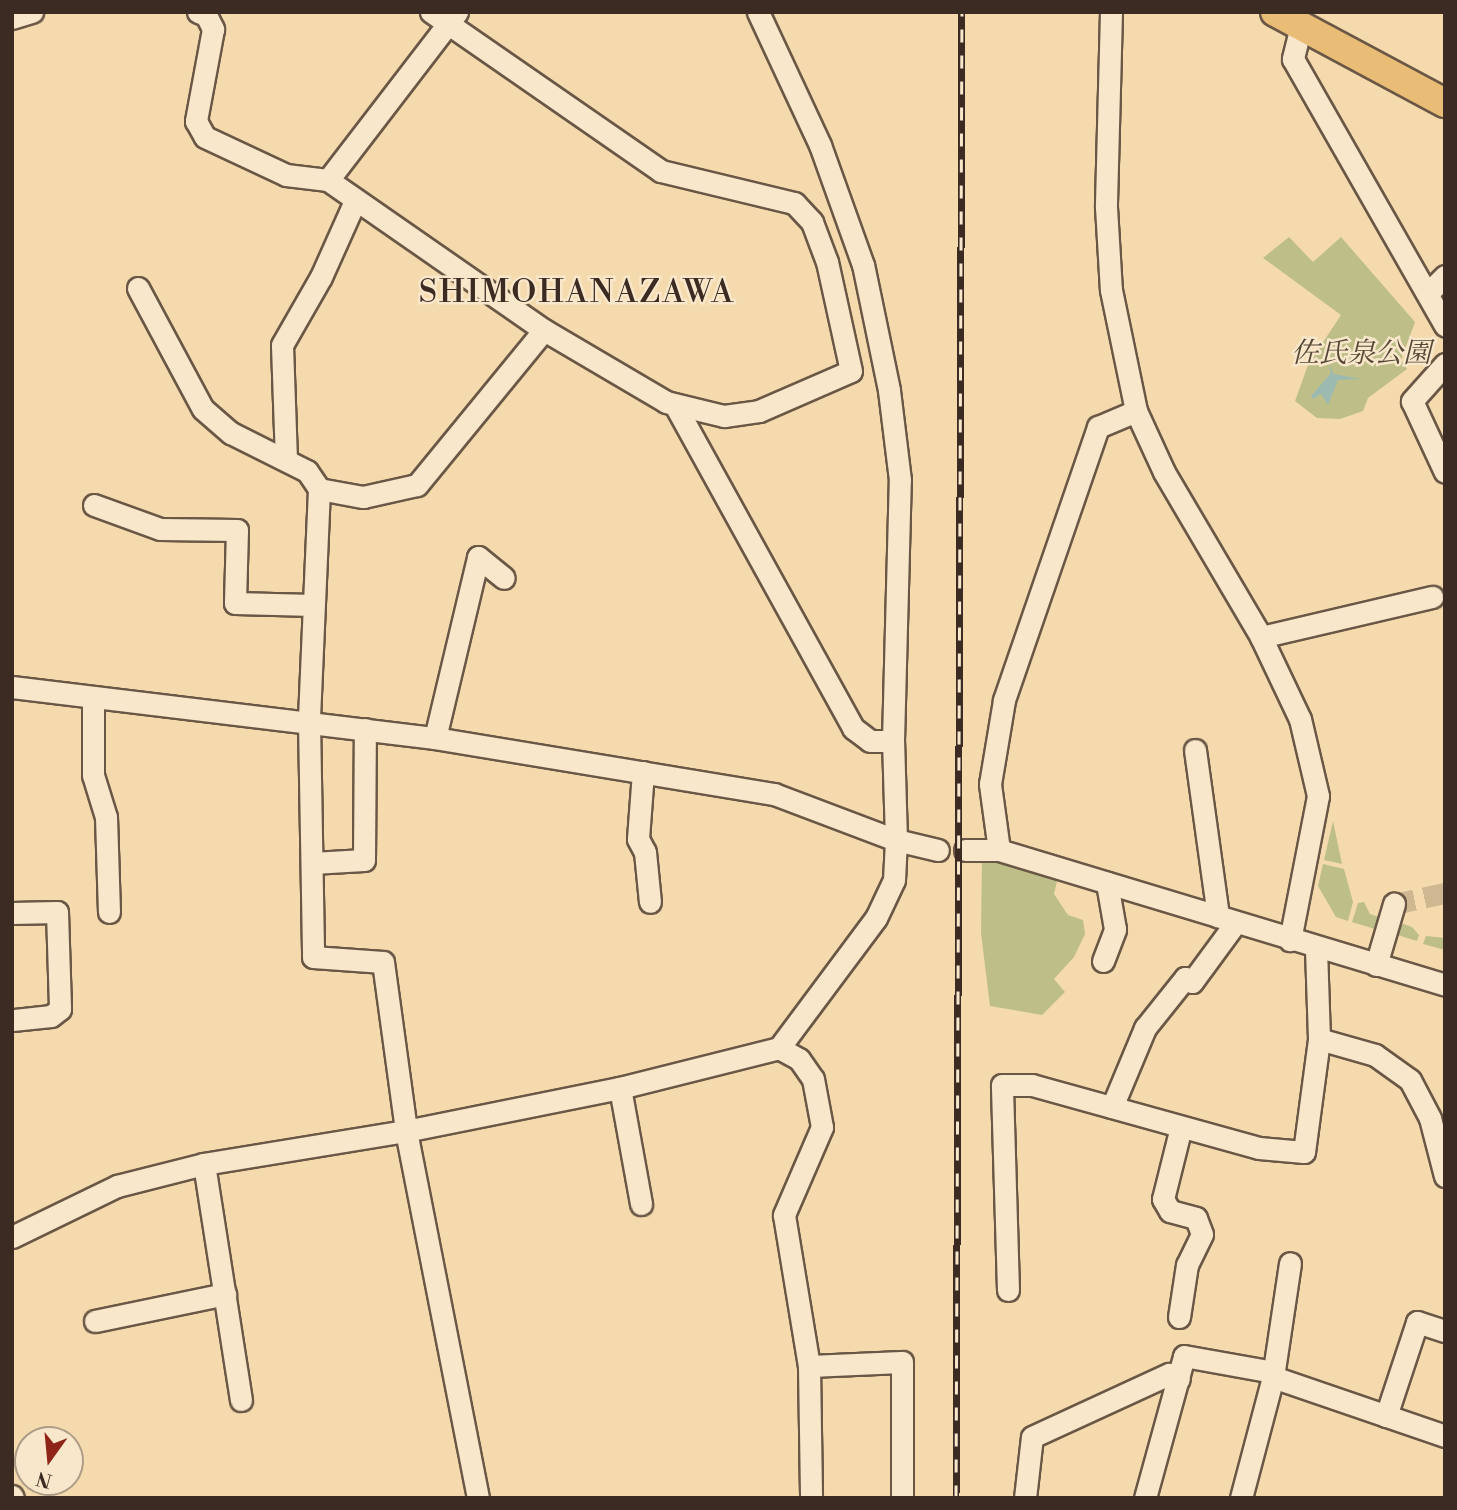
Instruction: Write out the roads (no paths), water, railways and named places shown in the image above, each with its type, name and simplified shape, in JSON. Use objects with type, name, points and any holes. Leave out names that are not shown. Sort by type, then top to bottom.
[{"type":"main road","points":[[1275,12],[1445,103]]},
{"type":"street","points":[[12,18],[32,12]]},
{"type":"street","points":[[198,12],[206,15],[212,29],[196,121],[205,137],[286,175],[328,180],[544,330],[677,407],[724,416],[759,411],[851,371],[827,262],[812,222],[794,203],[661,171],[445,16],[328,180]]},
{"type":"street","points":[[12,1237],[117,1186],[204,1164],[406,1131],[620,1088],[779,1048],[876,918],[894,880],[896,840],[892,741],[900,480],[889,390],[863,265],[820,145],[758,12]]},
{"type":"street","points":[[1111,12],[1106,199],[1111,290],[1136,411],[1164,471],[1261,637],[1300,719],[1318,796],[1290,940]]},
{"type":"street","points":[[1301,26],[1293,60],[1445,326]]},
{"type":"street","points":[[286,460],[282,345],[321,277],[355,201]]},
{"type":"street","points":[[1428,293],[1445,276]]},
{"type":"street","points":[[138,288],[203,409],[231,433],[307,471],[319,489],[309,721],[313,957],[383,962],[406,1131],[478,1498]]},
{"type":"street","points":[[319,489],[363,497],[417,485],[544,330]]},
{"type":"street","points":[[1445,364],[1412,401],[1445,472]]},
{"type":"street","points":[[677,407],[852,728],[870,741],[892,741]]},
{"type":"street","points":[[999,850],[990,784],[1004,700],[1098,427],[1136,411]]},
{"type":"street","points":[[94,505],[160,529],[237,530],[235,603],[313,605]]},
{"type":"street","points":[[435,738],[478,557],[504,578]]},
{"type":"street","points":[[1261,637],[1432,597]]},
{"type":"street","points":[[12,687],[435,738],[774,794],[896,840],[937,850]]},
{"type":"street","points":[[93,698],[93,775],[106,817],[109,912]]},
{"type":"street","points":[[312,863],[364,860],[365,729]]},
{"type":"street","points":[[1112,1107],[1145,1028],[1185,978],[1192,982],[1227,919],[1195,750]]},
{"type":"street","points":[[643,772],[638,839],[645,852],[650,902]]},
{"type":"street","points":[[965,850],[999,850],[1445,985]]},
{"type":"street","points":[[1103,961],[1115,929],[1107,883]]},
{"type":"street","points":[[1376,965],[1394,904]]},
{"type":"street","points":[[12,913],[57,912],[60,1009],[51,1016],[12,1020]]},
{"type":"street","points":[[1008,1290],[1002,1085],[1032,1084],[1259,1148],[1304,1152],[1319,1039],[1316,948]]},
{"type":"street","points":[[1319,1039],[1376,1055],[1410,1080],[1430,1118],[1444,1169]]},
{"type":"street","points":[[779,1048],[799,1059],[813,1079],[822,1128],[784,1215],[809,1366],[811,1498]]},
{"type":"street","points":[[620,1088],[641,1204]]},
{"type":"street","points":[[1179,1317],[1185,1299],[1187,1265],[1202,1234],[1196,1218],[1170,1210],[1163,1199],[1181,1126]]},
{"type":"street","points":[[204,1164],[241,1399]]},
{"type":"street","points":[[1241,1498],[1273,1375],[1290,1263]]},
{"type":"street","points":[[96,1321],[225,1294]]},
{"type":"street","points":[[1385,1416],[1417,1322],[1445,1331]]},
{"type":"street","points":[[1144,1498],[1185,1356],[1273,1375],[1445,1436]]},
{"type":"street","points":[[809,1366],[902,1362],[902,1498]]},
{"type":"street","points":[[1025,1498],[1032,1437],[1170,1374],[1179,1379]]},
{"type":"water","points":[[1329,364],[1334,374],[1361,379],[1338,380],[1328,405],[1321,394],[1313,399],[1311,396],[1331,373]]},
{"type":"tunnel","points":[[1394,904],[1445,893]]},
{"type":"railway","points":[[956,1498],[962,12]]},
{"type":"district","name":"SHIMOHANAZAWA","points":[[577,292]]},
{"type":"park label","name":"佐氏泉公園","points":[[1361,354]]}]
